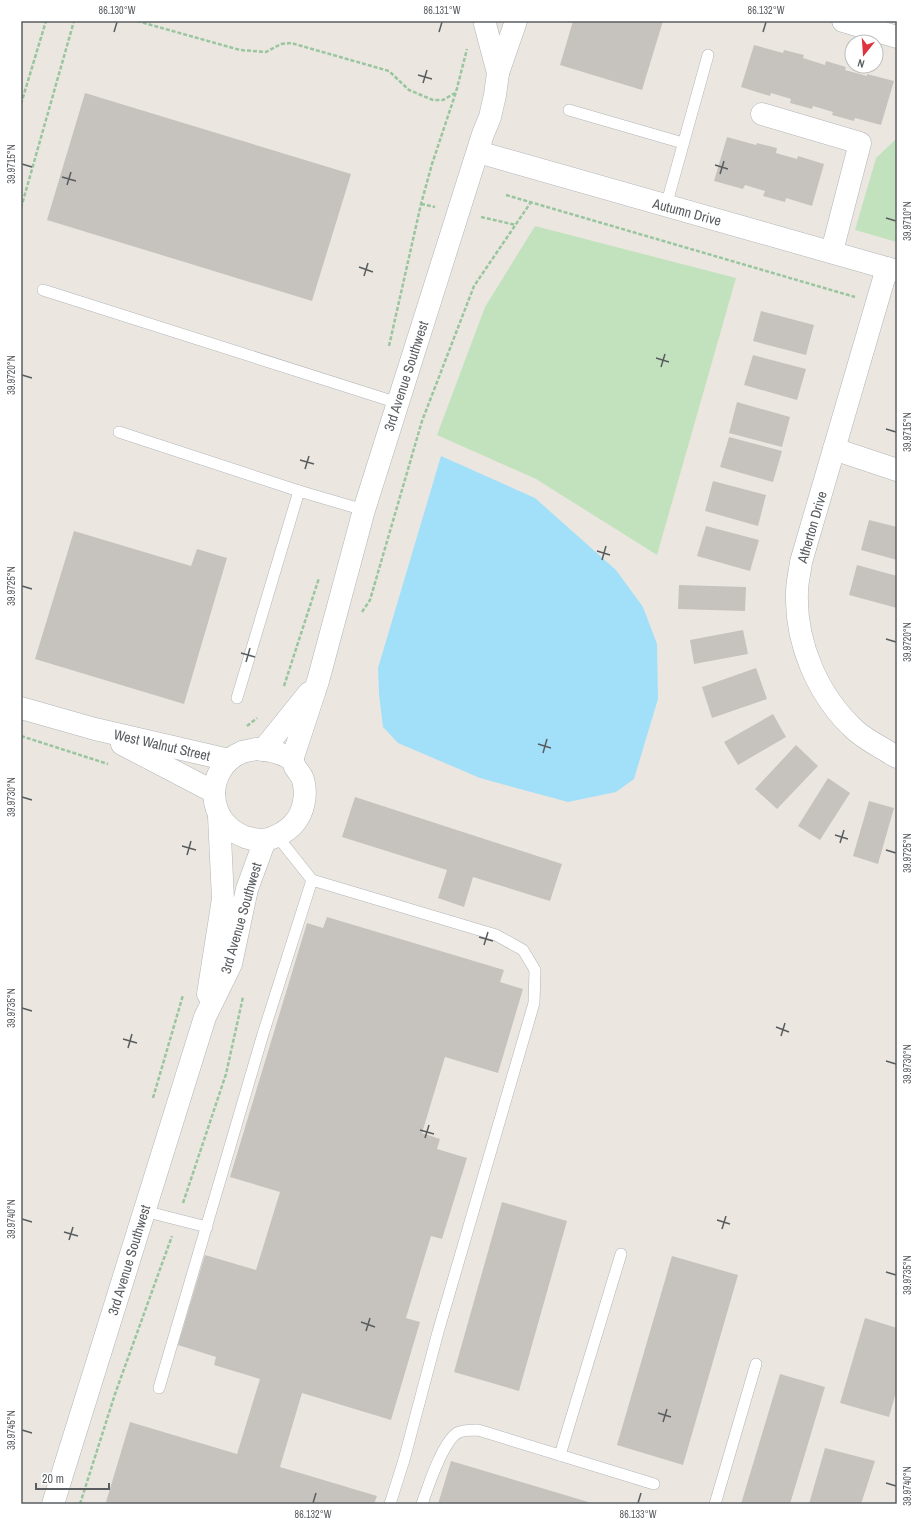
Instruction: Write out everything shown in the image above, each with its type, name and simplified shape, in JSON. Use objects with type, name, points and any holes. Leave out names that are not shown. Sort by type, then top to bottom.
[{"type":"street","name":"3rd Avenue Southwest","points":[[485,21],[498,73]]},
{"type":"street","name":"3rd Avenue Southwest","points":[[292,760],[318,681],[364,510],[490,117],[496,95],[498,73],[516,21]]},
{"type":"street","points":[[843,21],[897,37]]},
{"type":"street","points":[[762,114],[860,143],[832,251]]},
{"type":"street","name":"Autumn Drive","points":[[478,152],[892,269]]},
{"type":"street","name":"Atherton Drive","points":[[892,269],[834,449],[801,562],[797,592],[800,627],[808,662],[828,699],[855,730],[893,756],[897,756]]},
{"type":"street","points":[[834,449],[897,470]]},
{"type":"street","name":"3rd Avenue Southwest","points":[[263,750],[318,681]]},
{"type":"street","name":"West Walnut Street","points":[[21,708],[95,729],[229,760]]},
{"type":"street","name":"West Walnut Street","points":[[95,729],[214,792]]},
{"type":"street","points":[[256,749],[271,750],[292,760],[302,778],[305,791],[303,805],[298,818],[289,828],[271,838],[251,839],[238,834],[228,827],[220,816],[215,804],[214,792],[216,780],[221,769],[229,760],[242,752],[256,749]]},
{"type":"street","name":"3rd Avenue Southwest","points":[[205,1017],[223,899],[220,816]]},
{"type":"street","name":"3rd Avenue Southwest","points":[[53,1504],[205,1017],[231,964],[247,889],[271,838]]},
{"type":"lane","points":[[666,206],[708,55]]},
{"type":"lane","points":[[569,110],[683,143]]},
{"type":"lane","points":[[43,290],[398,403]]},
{"type":"lane","points":[[119,432],[299,491],[364,510]]},
{"type":"lane","points":[[237,698],[299,491]]},
{"type":"lane","points":[[271,838],[312,880],[496,935],[523,950],[535,970],[534,1003],[438,1332],[404,1460],[390,1504]]},
{"type":"lane","points":[[159,1388],[263,1034],[312,880]]},
{"type":"lane","points":[[144,1210],[207,1227]]},
{"type":"lane","points":[[560,1455],[622,1254]]},
{"type":"lane","points":[[714,1504],[756,1364]]},
{"type":"lane","points":[[422,1504],[429,1483],[449,1440],[458,1432],[478,1430],[654,1484]]},
{"type":"path","points":[[21,104],[46,21]]},
{"type":"path","points":[[21,208],[74,21]]},
{"type":"path","points":[[137,21],[247,51],[266,52],[281,44],[291,43],[389,71],[409,90],[433,100],[442,100],[456,92]]},
{"type":"path","points":[[389,350],[421,204],[432,164],[456,92],[467,47]]},
{"type":"path","points":[[506,195],[854,297]]},
{"type":"path","points":[[359,617],[370,600],[422,421],[474,286],[531,202]]},
{"type":"path","points":[[282,691],[322,572]]},
{"type":"path","points":[[242,730],[261,714]]},
{"type":"path","points":[[21,736],[111,765]]},
{"type":"path","points":[[80,1504],[115,1394],[177,1219],[226,1074],[244,991]]},
{"type":"path","points":[[153,1098],[184,994]]},
{"type":"green space","points":[[897,138],[897,242],[855,230],[876,158]]},
{"type":"green space","points":[[535,226],[736,278],[657,555],[536,479],[437,435],[485,307]]},
{"type":"water","points":[[441,456],[535,498],[616,570],[643,607],[657,644],[658,699],[634,779],[616,792],[568,802],[480,778],[398,743],[383,727],[378,668]]},
{"type":"building","points":[[573,21],[663,21],[642,90],[560,65]]},
{"type":"building","points":[[754,45],[783,53],[784,50],[804,55],[803,58],[825,65],[826,61],[844,66],[844,74],[860,74],[867,76],[867,74],[894,81],[881,125],[855,118],[854,121],[832,115],[833,112],[813,106],[812,109],[790,103],[791,99],[771,93],[770,96],[741,87]]},
{"type":"building","points":[[85,93],[351,174],[312,301],[47,220]]},
{"type":"building","points":[[727,137],[756,145],[757,143],[777,148],[776,153],[797,159],[798,156],[824,164],[812,206],[786,198],[785,202],[763,196],[765,191],[745,185],[743,189],[714,181]]},
{"type":"building","points":[[761,311],[814,325],[806,355],[753,341]]},
{"type":"building","points":[[753,355],[806,369],[797,400],[744,385]]},
{"type":"building","points":[[737,402],[790,417],[782,447],[729,433]]},
{"type":"building","points":[[729,437],[782,451],[773,482],[720,467]]},
{"type":"building","points":[[713,481],[766,495],[758,526],[705,511]]},
{"type":"building","points":[[869,520],[897,527],[897,560],[861,550]]},
{"type":"building","points":[[706,526],[759,540],[750,571],[697,556]]},
{"type":"building","points":[[74,531],[191,566],[197,549],[227,558],[184,704],[35,659]]},
{"type":"building","points":[[857,565],[897,576],[897,608],[849,595]]},
{"type":"building","points":[[679,585],[746,587],[745,611],[678,609]]},
{"type":"building","points":[[743,630],[748,654],[694,664],[690,640]]},
{"type":"building","points":[[756,668],[767,699],[712,718],[702,687]]},
{"type":"building","points":[[773,714],[786,737],[738,765],[724,742]]},
{"type":"building","points":[[796,745],[818,766],[777,809],[755,789]]},
{"type":"building","points":[[828,778],[850,793],[820,840],[798,826]]},
{"type":"building","points":[[355,797],[562,864],[550,901],[473,877],[464,907],[438,898],[447,870],[342,837]]},
{"type":"building","points":[[869,801],[894,808],[878,864],[853,856]]},
{"type":"building","points":[[327,917],[504,970],[500,982],[523,989],[498,1073],[445,1057],[422,1133],[440,1139],[437,1149],[467,1158],[442,1239],[431,1236],[406,1318],[420,1322],[391,1420],[302,1393],[280,1467],[377,1496],[374,1504],[114,1504],[106,1502],[130,1422],[237,1454],[260,1379],[214,1365],[216,1357],[178,1345],[205,1255],[256,1270],[280,1192],[230,1177],[307,923],[323,928]]},
{"type":"building","points":[[502,1202],[567,1221],[519,1391],[454,1372]]},
{"type":"building","points":[[672,1256],[738,1275],[683,1465],[617,1445]]},
{"type":"building","points":[[865,1318],[897,1328],[897,1389],[889,1417],[840,1403]]},
{"type":"building","points":[[780,1374],[825,1387],[790,1504],[741,1504]]},
{"type":"building","points":[[825,1448],[875,1461],[861,1504],[809,1504]]},
{"type":"building","points":[[451,1461],[595,1504],[438,1504]]}]
